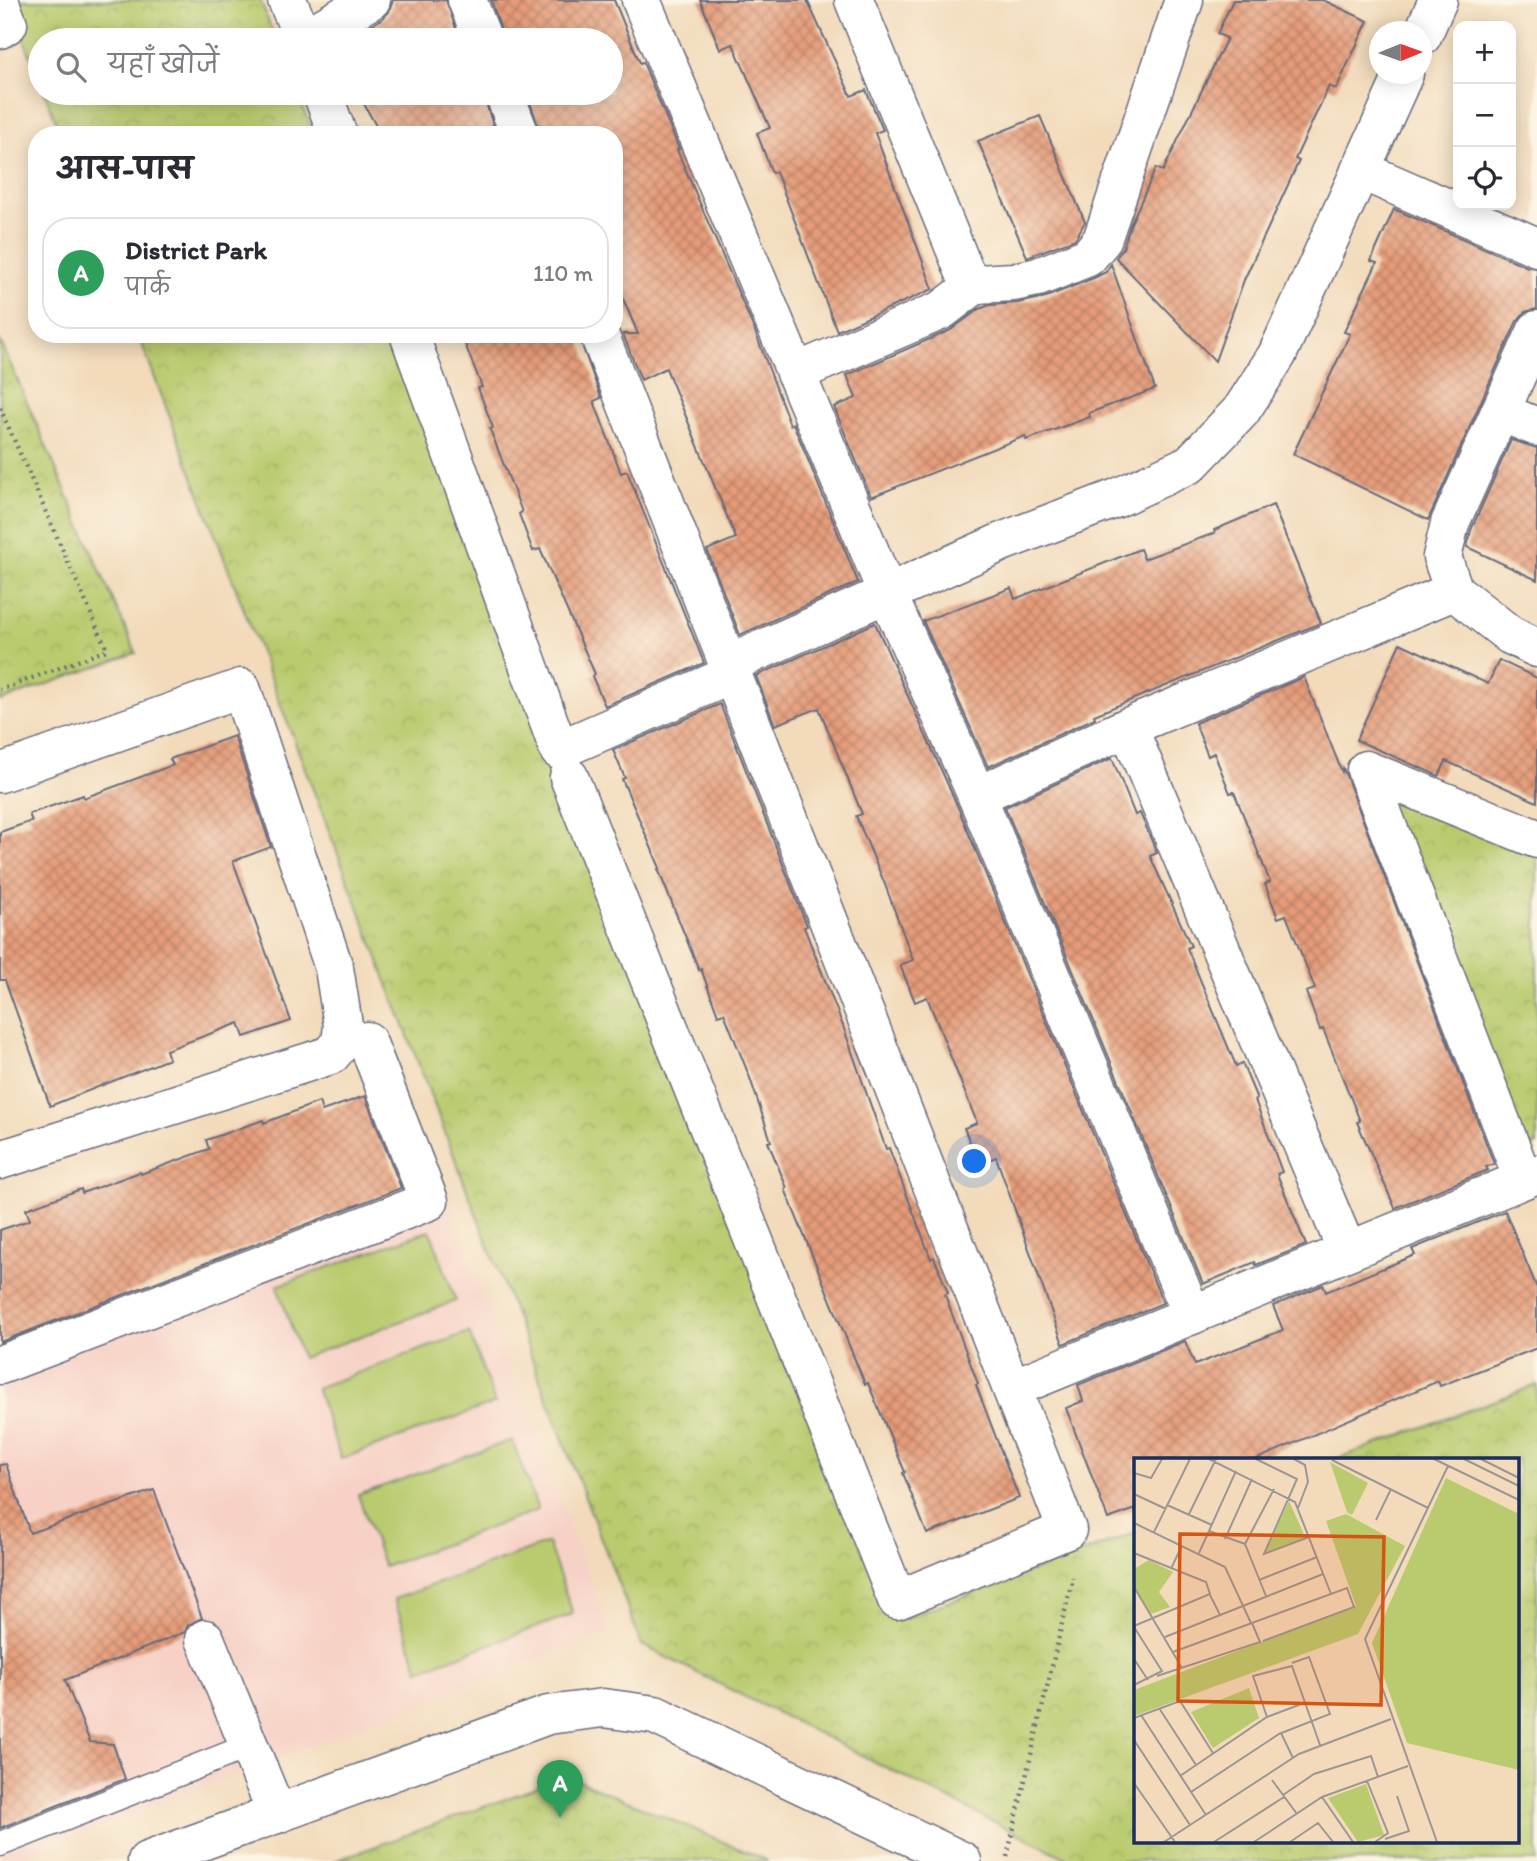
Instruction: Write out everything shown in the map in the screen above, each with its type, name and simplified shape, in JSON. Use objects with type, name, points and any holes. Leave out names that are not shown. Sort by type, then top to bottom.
[{"type":"street","points":[[287,0],[298,28]]},
{"type":"street","points":[[323,28],[371,0]]},
{"type":"street","points":[[467,0],[478,28]]},
{"type":"street","points":[[641,0],[887,593],[977,796],[1192,1315]]},
{"type":"street","points":[[854,0],[965,273],[976,284]]},
{"type":"street","points":[[795,373],[942,310],[976,284],[1014,282],[1038,277],[1088,257],[1102,240],[1185,0]]},
{"type":"street","points":[[0,3],[8,24],[0,29]]},
{"type":"street","points":[[412,343],[559,750],[887,593],[1004,541],[1117,498],[1189,464],[1241,411],[1277,355],[1399,84]]},
{"type":"street","points":[[327,105],[335,126]]},
{"type":"street","points":[[508,105],[516,126]]},
{"type":"street","points":[[1360,170],[1537,247]]},
{"type":"street","points":[[1537,330],[1450,523],[1442,557],[1454,591],[1510,635],[1537,648]]},
{"type":"street","points":[[569,777],[897,1600],[1067,1530],[603,343]]},
{"type":"street","points":[[1500,412],[1537,428]]},
{"type":"street","points":[[977,796],[1128,727],[1454,591]]},
{"type":"street","points":[[0,773],[241,688],[334,968],[343,1025],[341,1043],[331,1055],[2,1154]]},
{"type":"street","points":[[1128,727],[1347,1251]]},
{"type":"street","points":[[1013,1388],[1530,1176],[1366,770],[1537,839]]},
{"type":"street","points":[[0,1365],[429,1201],[367,1041]]},
{"type":"street","points":[[205,1639],[277,1814]]},
{"type":"street","points":[[147,1861],[548,1715],[603,1708],[655,1715],[962,1861]]},
{"type":"lane","points":[[0,1844],[249,1746]]},
{"type":"path","points":[[0,410],[107,650],[0,690]]},
{"type":"path","points":[[1006,1861],[1073,1577]]},
{"type":"shaded area","points":[[448,1202],[610,1632],[9,1861],[0,1861],[0,1374]]},
{"type":"green space","points":[[9,0],[260,0],[271,28],[28,28],[28,50]]},
{"type":"green space","points":[[50,105],[302,105],[310,126],[58,126]]},
{"type":"green space","points":[[0,340],[136,653],[0,701]]},
{"type":"green space","points":[[141,343],[397,343],[905,1618],[1134,1534],[1134,1843],[1520,1843],[1520,1458],[1339,1458],[1537,1385],[1537,1861],[1072,1861],[642,1645]]},
{"type":"green space","points":[[1366,770],[1537,845],[1537,1144],[1513,1154]]},
{"type":"green space","points":[[430,1230],[456,1301],[302,1358],[277,1286]]},
{"type":"green space","points":[[469,1332],[495,1403],[341,1459],[316,1388]]},
{"type":"green space","points":[[512,1440],[538,1510],[384,1567],[358,1495]]},
{"type":"green space","points":[[548,1543],[573,1614],[419,1670],[394,1599]]},
{"type":"green space","points":[[568,1776],[768,1861],[335,1861]]},
{"type":"building","points":[[393,0],[446,0],[456,28],[366,28],[389,12]]},
{"type":"building","points":[[491,0],[614,0],[640,63],[643,62],[679,149],[677,150],[754,329],[790,425],[793,423],[858,582],[740,635],[707,550],[736,538],[666,368],[641,380],[623,334],[638,334],[623,298],[623,126],[538,126],[531,105],[623,105],[623,28],[500,28]]},
{"type":"building","points":[[700,0],[807,0],[851,96],[866,90],[883,130],[875,133],[933,289],[837,331],[776,172],[772,173],[757,133],[770,128],[733,44],[720,49]]},
{"type":"building","points":[[1233,0],[1323,0],[1368,21],[1336,89],[1329,86],[1295,159],[1299,161],[1244,280],[1215,361],[1116,258],[1123,248],[1131,223],[1156,168],[1163,171],[1227,38],[1217,34]]},
{"type":"building","points":[[365,105],[487,105],[493,126],[376,126]]},
{"type":"building","points":[[1040,116],[1085,222],[1075,239],[1027,257],[978,141]]},
{"type":"building","points":[[1394,209],[1528,267],[1537,268],[1537,309],[1525,312],[1517,321],[1428,520],[1293,454],[1350,334],[1344,332],[1377,263],[1371,261]]},
{"type":"building","points":[[1111,264],[1155,389],[1089,413],[1090,417],[1026,440],[1025,436],[871,497],[834,407],[856,398],[847,375],[951,330],[979,309],[1046,297],[1106,272]]},
{"type":"building","points":[[465,343],[581,343],[601,398],[594,401],[621,473],[627,471],[704,663],[605,706],[592,676],[595,674],[540,549],[533,551],[519,514],[522,512],[490,429],[493,428],[478,388],[482,387]]},
{"type":"building","points":[[1511,440],[1537,448],[1537,580],[1467,547],[1471,530]]},
{"type":"building","points":[[1273,505],[1321,623],[1094,715],[1095,718],[988,767],[923,621],[1011,588],[1015,599],[1140,549],[1144,559],[1215,533],[1214,530]]},
{"type":"building","points":[[875,623],[957,805],[1163,1303],[1063,1344],[996,1157],[979,1164],[964,1128],[977,1123],[927,997],[915,1002],[900,965],[913,960],[856,816],[862,814],[819,708],[775,725],[756,676]]},
{"type":"building","points":[[1400,643],[1488,684],[1499,660],[1537,678],[1537,802],[1446,761],[1439,776],[1356,740]]},
{"type":"building","points":[[1304,677],[1342,772],[1343,768],[1345,773],[1494,1164],[1486,1167],[1488,1170],[1395,1208],[1357,1122],[1360,1121],[1323,1029],[1320,1030],[1306,992],[1315,989],[1286,915],[1278,918],[1265,884],[1270,882],[1234,792],[1230,793],[1214,753],[1208,756],[1195,723]]},
{"type":"building","points":[[720,704],[807,926],[804,927],[843,1026],[886,1149],[889,1148],[931,1259],[934,1257],[948,1293],[945,1295],[978,1384],[976,1385],[1019,1498],[927,1534],[903,1473],[905,1472],[868,1383],[865,1384],[785,1189],[787,1188],[768,1142],[771,1141],[750,1078],[724,1013],[718,1015],[701,969],[699,970],[622,779],[625,778],[613,750]]},
{"type":"building","points":[[234,736],[271,847],[233,861],[291,1021],[244,1037],[239,1023],[166,1050],[169,1059],[50,1106],[5,980],[0,980],[0,832],[32,821],[29,814],[83,795],[84,798],[173,765],[170,759]]},
{"type":"building","points":[[1112,758],[1135,815],[1140,813],[1157,853],[1150,856],[1191,946],[1187,948],[1236,1066],[1242,1063],[1257,1099],[1255,1100],[1282,1172],[1277,1174],[1306,1245],[1256,1265],[1255,1262],[1203,1284],[1005,807]]},
{"type":"building","points":[[365,1096],[401,1188],[0,1342],[0,1230],[30,1220],[26,1209],[81,1189],[82,1193],[140,1172],[141,1174],[209,1149],[206,1140],[263,1120],[264,1123],[319,1102],[322,1111]]},
{"type":"building","points":[[1505,1211],[1537,1288],[1537,1348],[1440,1386],[1438,1381],[1260,1458],[1134,1458],[1134,1510],[1108,1519],[1066,1408],[1083,1401],[1078,1385],[1185,1341],[1195,1365],[1283,1330],[1273,1306],[1323,1285],[1326,1292],[1415,1255],[1412,1249]]},
{"type":"building","points":[[6,1464],[30,1533],[154,1490],[202,1618],[188,1625],[185,1632],[65,1680],[90,1742],[113,1744],[125,1779],[0,1828],[0,1465]]},
{"type":"place","name":"District Park","points":[[560,1818]]}]
